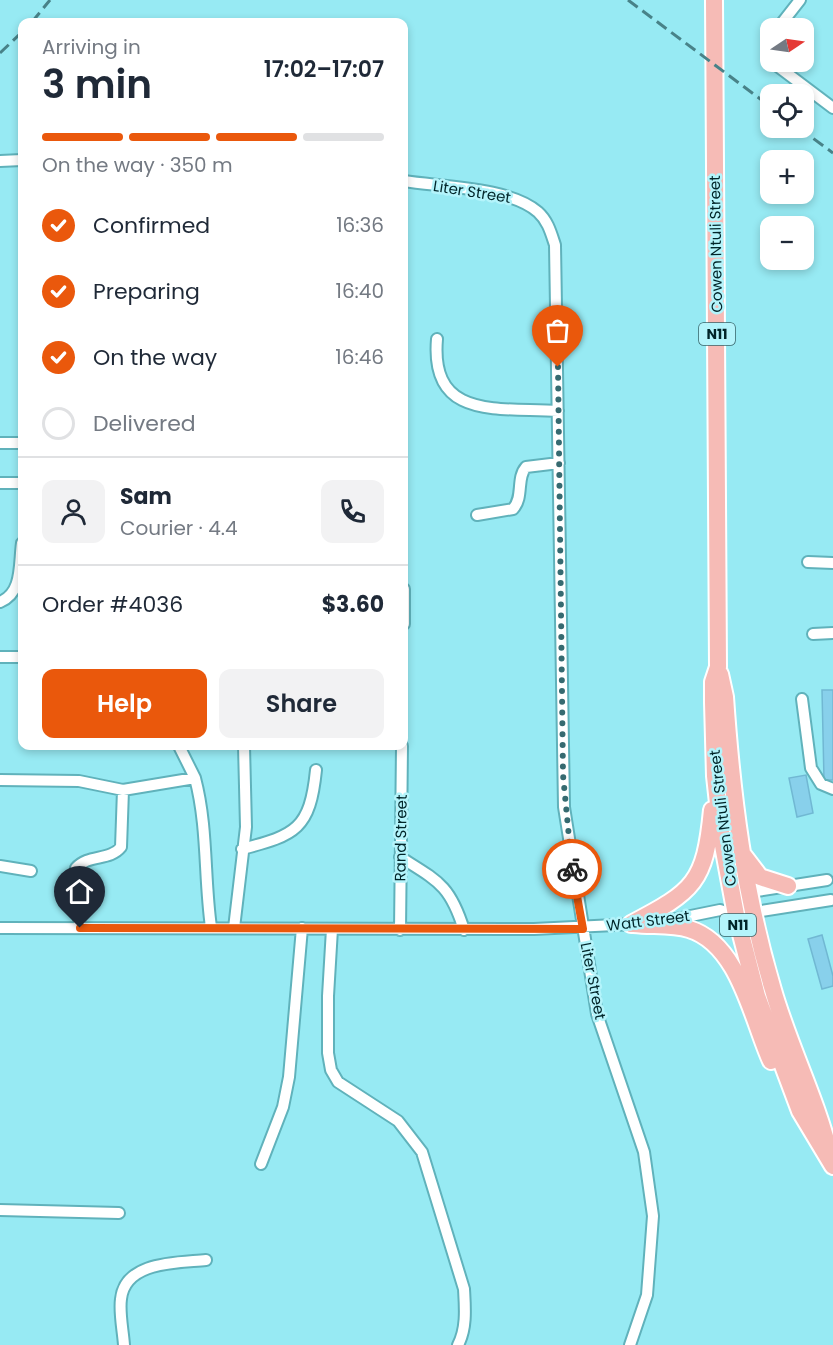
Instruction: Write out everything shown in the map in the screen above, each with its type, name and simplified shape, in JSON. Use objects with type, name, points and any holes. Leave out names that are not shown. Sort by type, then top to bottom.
[{"type":"highway","name":"Cowen Ntuli Street","points":[[714,0],[718,667],[725,697],[739,844],[740,894],[736,913],[758,996],[800,1111],[833,1166]]},
{"type":"highway","name":"Cowen Ntuli Street","points":[[718,667],[713,682],[715,776],[740,894]]},
{"type":"highway","points":[[632,924],[677,899],[693,884],[707,847],[715,776]]},
{"type":"highway","points":[[739,844],[752,870],[760,877],[788,886]]},
{"type":"highway","name":"Cowen Ntuli Street","points":[[736,913],[773,992],[823,1127],[833,1166]]},
{"type":"highway","points":[[632,924],[689,929],[711,940],[725,953],[743,989],[773,1065],[800,1111]]},
{"type":"street","points":[[786,18],[800,0]]},
{"type":"street","points":[[787,72],[833,108]]},
{"type":"street","points":[[0,161],[18,160]]},
{"type":"street","name":"Liter Street","points":[[408,183],[506,196],[530,206],[546,221],[556,257],[564,796],[568,845],[597,1014],[644,1152],[653,1216],[646,1295],[630,1345]]},
{"type":"street","points":[[437,339],[435,358],[440,379],[455,398],[484,406],[558,411]]},
{"type":"street","points":[[0,443],[18,443]]},
{"type":"street","points":[[477,515],[513,509],[520,497],[523,470],[530,464],[559,463]]},
{"type":"street","points":[[0,483],[18,483]]},
{"type":"street","points":[[808,562],[833,563]]},
{"type":"street","points":[[0,602],[11,596],[16,588],[18,573]]},
{"type":"street","points":[[813,634],[833,633]]},
{"type":"street","points":[[0,657],[18,657]]},
{"type":"street","points":[[802,699],[811,768],[821,784],[833,789]]},
{"type":"street","points":[[181,750],[195,778],[203,814],[211,927]]},
{"type":"street","points":[[234,928],[246,827],[244,750]]},
{"type":"street","name":"Rand Street","points":[[399,930],[402,750]]},
{"type":"street","points":[[242,849],[279,839],[294,831],[309,808],[316,770]]},
{"type":"street","points":[[0,780],[78,781],[123,790],[195,778]]},
{"type":"street","points":[[80,928],[75,884],[76,868],[87,861],[116,852],[121,847],[123,790]]},
{"type":"street","points":[[400,856],[447,890],[457,907],[464,930]]},
{"type":"street","points":[[0,866],[31,871]]},
{"type":"street","points":[[736,913],[740,894],[827,879]]},
{"type":"street","name":"Watt Street","points":[[0,928],[583,929],[668,921],[831,900]]},
{"type":"street","points":[[261,1164],[283,1107],[290,1077],[302,928]]},
{"type":"street","points":[[332,929],[328,996],[328,1053],[331,1070],[338,1082],[398,1121],[422,1152],[464,1289],[465,1311],[462,1338],[458,1345]]},
{"type":"street","points":[[0,1210],[119,1213]]},
{"type":"street","points":[[124,1345],[121,1299],[125,1283],[144,1269],[206,1260]]},
{"type":"building","points":[[822,690],[833,690],[833,780],[824,780]]},
{"type":"building","points":[[806,775],[813,813],[797,817],[789,778]]},
{"type":"building","points":[[822,935],[833,976],[833,986],[822,989],[808,939]]},
{"type":"railway","points":[[35,18],[50,0]]},
{"type":"railway","points":[[628,0],[760,99]]},
{"type":"railway","points":[[0,53],[18,36]]},
{"type":"railway","points":[[813,138],[833,153]]},
{"type":"way so far","points":[[558,367],[563,775],[564,807],[572,869]]},
{"type":"route","points":[[80,928],[583,929],[572,869]]}]
